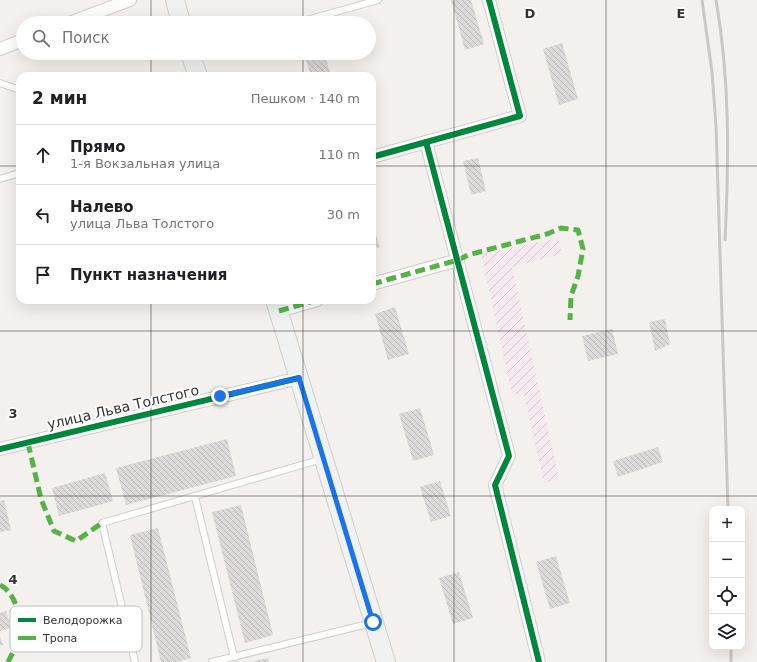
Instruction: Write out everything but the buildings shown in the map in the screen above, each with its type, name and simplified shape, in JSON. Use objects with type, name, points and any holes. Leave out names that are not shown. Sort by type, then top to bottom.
[{"type":"main road","points":[[175,0],[179,16]]},
{"type":"main road","points":[[192,60],[197,72]]},
{"type":"main road","points":[[277,306],[386,662]]},
{"type":"street","points":[[88,16],[130,0]]},
{"type":"street","points":[[376,156],[520,116],[489,0]]},
{"type":"street","points":[[0,49],[16,43]]},
{"type":"street","points":[[426,142],[509,456],[495,486],[539,662]]},
{"type":"street","points":[[376,283],[458,260]]},
{"type":"street","points":[[277,306],[290,304]]},
{"type":"street","name":"улица Льва Толстого","points":[[0,449],[299,378]]},
{"type":"lane","points":[[321,16],[378,0]]},
{"type":"lane","points":[[0,83],[16,89]]},
{"type":"lane","points":[[0,179],[16,174]]},
{"type":"lane","points":[[121,606],[102,523],[323,459]]},
{"type":"lane","points":[[195,497],[234,657]]},
{"type":"lane","points":[[212,662],[373,622]]},
{"type":"lane","points":[[132,652],[134,662]]},
{"type":"shaded area","points":[[558,238],[562,254],[512,267],[559,479],[544,483],[524,395],[512,394],[481,254]]},
{"type":"railway","points":[[702,0],[712,72],[716,126],[728,506]]},
{"type":"railway","points":[[716,0],[721,30],[726,90],[728,150],[725,240]]},
{"type":"railway","points":[[731,650],[731,662]]},
{"type":"marked path","points":[[376,283],[458,260],[468,255],[547,234],[561,228],[578,230],[583,249],[578,276],[571,296],[570,320]]},
{"type":"marked path","points":[[279,311],[303,304]]},
{"type":"marked path","points":[[28,443],[41,499],[54,531],[76,541],[102,523]]},
{"type":"marked path","points":[[0,585],[5,588],[13,598],[16,606]]},
{"type":"marked path","points":[[8,662],[13,652]]},
{"type":"cycle path","points":[[376,156],[520,116],[489,0]]},
{"type":"cycle path","points":[[426,142],[509,456],[495,485],[539,662]]},
{"type":"cycle path","points":[[0,449],[299,378]]},
{"type":"route","points":[[220,396],[299,378],[373,622]]}]
